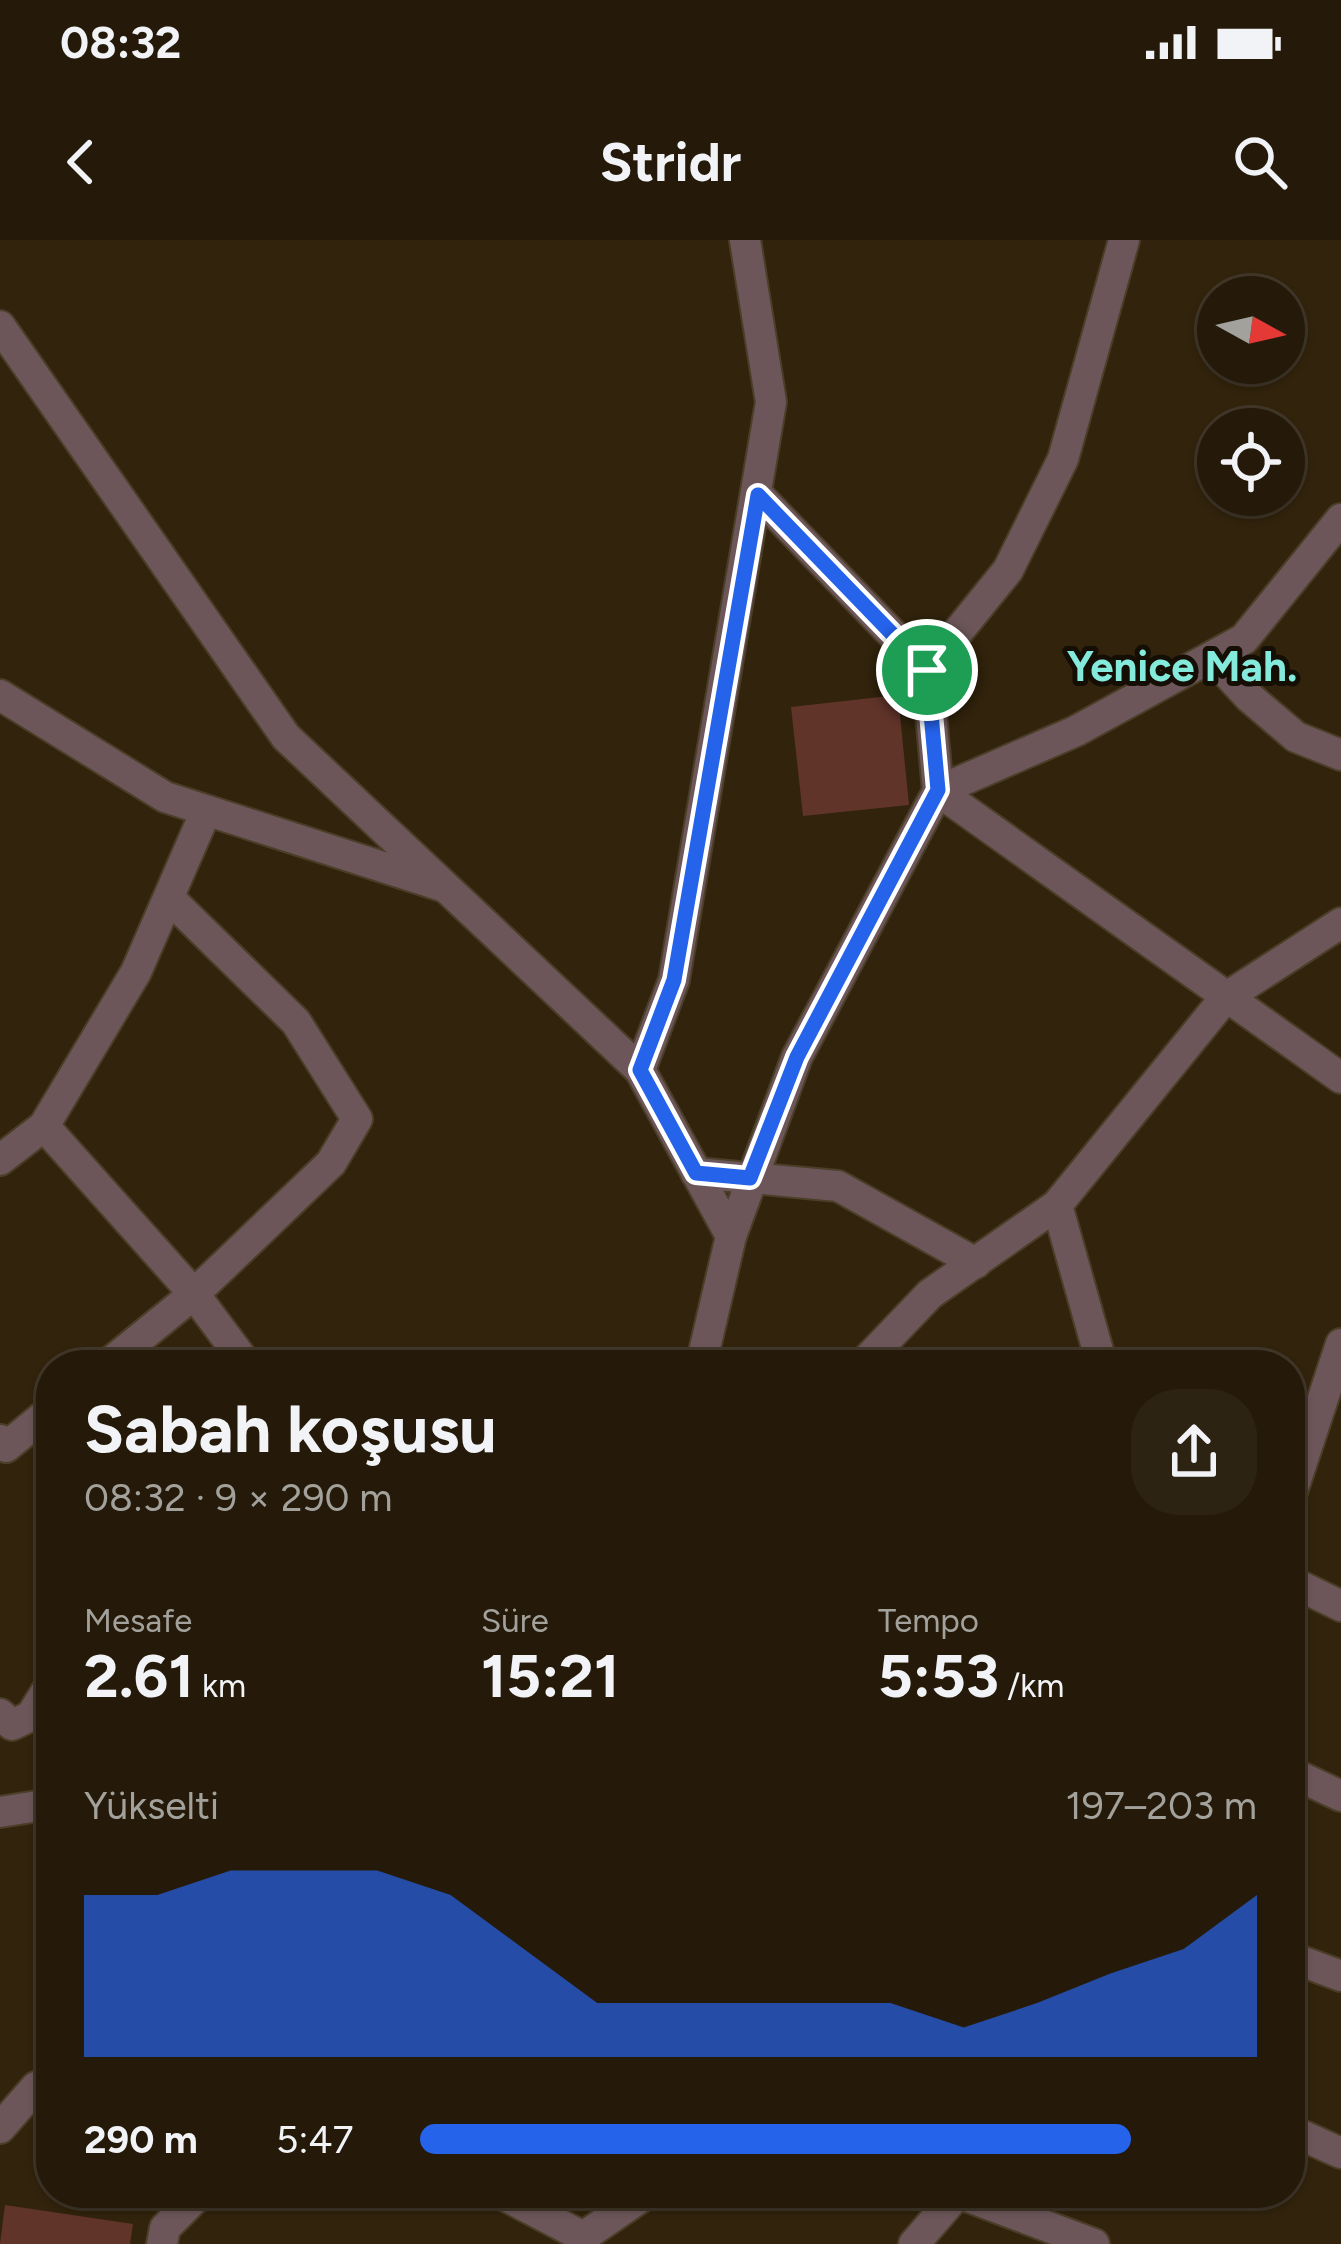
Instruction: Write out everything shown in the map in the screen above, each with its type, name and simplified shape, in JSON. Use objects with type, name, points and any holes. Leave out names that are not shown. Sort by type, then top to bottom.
[{"type":"street","points":[[640,1070],[674,980],[771,402],[745,240]]},
{"type":"street","points":[[927,670],[1008,570],[1064,459],[1124,240]]},
{"type":"street","points":[[0,326],[286,737],[640,1070],[731,1237]]},
{"type":"street","points":[[705,1350],[731,1237],[797,1057],[938,790],[927,670],[758,495]]},
{"type":"street","points":[[938,790],[1076,730],[1244,639],[1341,519]]},
{"type":"street","points":[[1212,657],[1249,698],[1296,737],[1341,755]]},
{"type":"street","points":[[0,695],[165,797],[446,887]]},
{"type":"street","points":[[938,790],[1341,1078]]},
{"type":"street","points":[[0,1160],[44,1126],[136,972],[206,811]]},
{"type":"street","points":[[125,1350],[194,1294],[331,1162],[357,1119],[296,1022],[169,898]]},
{"type":"street","points":[[876,1350],[930,1294],[1058,1205],[1225,998],[1341,922]]},
{"type":"street","points":[[44,1126],[194,1294],[237,1350]]},
{"type":"street","points":[[696,1173],[838,1186],[976,1262]]},
{"type":"street","points":[[1058,1205],[1098,1350]]},
{"type":"street","points":[[1305,1471],[1328,1429],[1341,1344]]},
{"type":"street","points":[[0,1441],[6,1447],[36,1423]]},
{"type":"street","points":[[1305,1588],[1341,1606]]},
{"type":"street","points":[[0,1714],[12,1725],[31,1716],[36,1708]]},
{"type":"street","points":[[1305,1779],[1341,1796]]},
{"type":"street","points":[[0,1811],[36,1806]]},
{"type":"street","points":[[1305,1963],[1341,1976]]},
{"type":"street","points":[[0,2128],[36,2087]]},
{"type":"street","points":[[1305,2137],[1341,2153]]},
{"type":"street","points":[[169,2239],[190,2208]]},
{"type":"street","points":[[528,2208],[576,2233],[582,2241],[627,2208]]},
{"type":"street","points":[[923,2240],[947,2208]]},
{"type":"street","points":[[998,2208],[1094,2244]]},
{"type":"building","points":[[898,695],[909,805],[803,816],[791,707]]},
{"type":"building","points":[[5,2205],[133,2224],[130,2244],[0,2244]]},
{"type":"district","name":"Yenice Mah.","points":[[1182,666]]},
{"type":"route","points":[[758,495],[927,670],[938,790],[797,1057],[750,1178],[696,1173],[640,1070],[674,980],[758,495]]}]
